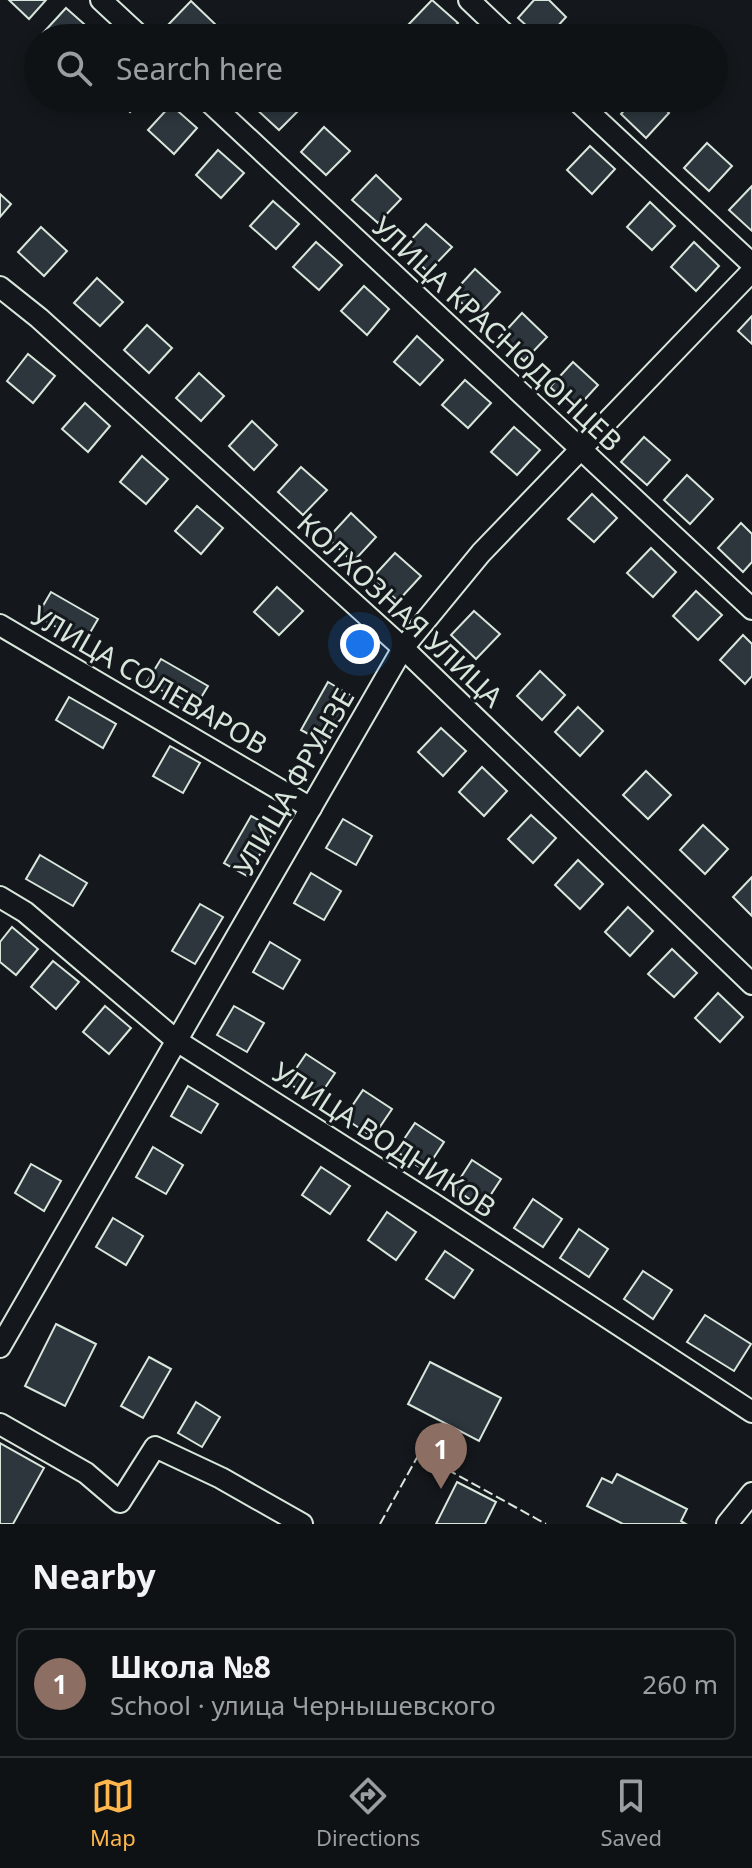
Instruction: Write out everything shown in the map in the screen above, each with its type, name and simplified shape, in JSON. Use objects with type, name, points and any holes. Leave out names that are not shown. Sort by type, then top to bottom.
[{"type":"street","points":[[101,0],[127,24]]},
{"type":"street","points":[[469,0],[494,24]]},
{"type":"street","name":"УЛИЦА КРАСНОДОНЦЕВ","points":[[220,112],[752,609]]},
{"type":"street","points":[[589,112],[752,264]]},
{"type":"street","name":"УЛИЦА ФРУНЗЕ","points":[[0,1347],[403,648],[481,553],[752,271]]},
{"type":"street","name":"КОЛХОЗНАЯ УЛИЦА","points":[[0,287],[39,318],[403,648],[752,984]]},
{"type":"street","name":"УЛИЦА СОЛЕВАРОВ","points":[[0,625],[311,808]]},
{"type":"street","name":"УЛИЦА ВОДНИКОВ","points":[[0,897],[25,912],[177,1041],[752,1412]]},
{"type":"street","points":[[0,1424],[86,1473],[120,1502],[155,1447],[221,1478],[302,1524]]},
{"type":"street","points":[[727,1524],[752,1493]]},
{"type":"building","points":[[9,0],[46,0],[29,19]]},
{"type":"building","points":[[432,0],[458,23],[457,24],[409,24]]},
{"type":"building","points":[[534,0],[549,0],[566,17],[560,24],[525,24],[518,18]]},
{"type":"building","points":[[191,1],[215,24],[169,24]]},
{"type":"building","points":[[66,8],[84,24],[51,24]]},
{"type":"building","points":[[165,112],[179,112],[197,128],[174,154],[148,130]]},
{"type":"building","points":[[259,112],[297,112],[279,130]]},
{"type":"building","points":[[623,112],[669,113],[646,138],[621,114]]},
{"type":"building","points":[[324,127],[350,151],[326,175],[301,152]]},
{"type":"building","points":[[707,143],[732,166],[709,191],[684,168]]},
{"type":"building","points":[[590,146],[615,169],[592,194],[567,170]]},
{"type":"building","points":[[218,150],[244,173],[221,198],[196,175]]},
{"type":"building","points":[[376,175],[401,199],[378,223],[352,200]]},
{"type":"building","points":[[752,186],[752,231],[729,210]]},
{"type":"building","points":[[0,194],[11,204],[0,217]]},
{"type":"building","points":[[273,201],[299,224],[276,249],[250,226]]},
{"type":"building","points":[[650,202],[675,226],[652,250],[627,227]]},
{"type":"building","points":[[426,224],[452,247],[428,272],[403,248]]},
{"type":"building","points":[[41,227],[67,251],[44,276],[18,252]]},
{"type":"building","points":[[316,242],[342,265],[319,290],[293,267]]},
{"type":"building","points":[[694,242],[719,266],[696,291],[671,267]]},
{"type":"building","points":[[475,269],[500,292],[477,317],[452,294]]},
{"type":"building","points":[[97,278],[123,302],[100,326],[74,303]]},
{"type":"building","points":[[364,286],[389,309],[367,335],[341,311]]},
{"type":"building","points":[[522,313],[547,337],[524,361],[499,338]]},
{"type":"building","points":[[752,316],[752,344],[738,331]]},
{"type":"building","points":[[147,325],[172,348],[149,373],[124,350]]},
{"type":"building","points":[[417,336],[443,360],[420,385],[394,362]]},
{"type":"building","points":[[28,354],[55,376],[33,403],[7,381]]},
{"type":"building","points":[[573,362],[598,385],[575,410],[550,387]]},
{"type":"building","points":[[199,373],[224,396],[201,421],[176,398]]},
{"type":"building","points":[[465,380],[491,403],[468,428],[442,405]]},
{"type":"building","points":[[85,403],[110,426],[88,452],[62,429]]},
{"type":"building","points":[[252,421],[277,445],[254,470],[229,446]]},
{"type":"building","points":[[514,427],[540,450],[517,475],[491,452]]},
{"type":"building","points":[[644,437],[670,460],[647,485],[621,462]]},
{"type":"building","points":[[142,456],[168,479],[146,504],[120,482]]},
{"type":"building","points":[[301,467],[327,490],[303,515],[278,492]]},
{"type":"building","points":[[687,475],[713,499],[690,524],[664,500]]},
{"type":"building","points":[[592,494],[617,518],[594,542],[568,519]]},
{"type":"building","points":[[197,506],[223,528],[201,554],[175,531]]},
{"type":"building","points":[[351,513],[376,537],[353,562],[328,538]]},
{"type":"building","points":[[741,523],[752,534],[752,562],[743,572],[718,548]]},
{"type":"building","points":[[651,548],[676,572],[653,597],[627,573]]},
{"type":"building","points":[[395,553],[421,576],[398,601],[372,578]]},
{"type":"building","points":[[277,587],[303,611],[279,635],[254,612]]},
{"type":"building","points":[[696,591],[722,615],[698,640],[673,616]]},
{"type":"building","points":[[51,592],[98,619],[84,643],[37,616]]},
{"type":"building","points":[[474,611],[500,634],[476,659],[451,635]]},
{"type":"building","points":[[743,635],[752,644],[752,676],[745,684],[720,660]]},
{"type":"building","points":[[161,659],[208,686],[194,709],[147,682]]},
{"type":"building","points":[[540,671],[565,695],[542,720],[517,696]]},
{"type":"building","points":[[328,682],[352,696],[325,743],[301,730]]},
{"type":"building","points":[[69,697],[116,724],[103,748],[56,720]]},
{"type":"building","points":[[578,707],[603,731],[580,756],[555,732]]},
{"type":"building","points":[[441,728],[466,751],[443,776],[418,752]]},
{"type":"building","points":[[170,746],[200,763],[183,793],[153,776]]},
{"type":"building","points":[[482,767],[507,791],[484,816],[459,792]]},
{"type":"building","points":[[646,771],[671,795],[648,819],[623,795]]},
{"type":"building","points":[[531,815],[556,838],[533,863],[508,839]]},
{"type":"building","points":[[251,816],[275,829],[247,876],[224,863]]},
{"type":"building","points":[[343,819],[372,836],[356,865],[326,848]]},
{"type":"building","points":[[703,825],[728,849],[705,874],[680,850]]},
{"type":"building","points":[[40,855],[87,883],[73,906],[26,879]]},
{"type":"building","points":[[578,860],[603,884],[580,909],[555,885]]},
{"type":"building","points":[[311,873],[341,891],[324,920],[294,903]]},
{"type":"building","points":[[752,877],[752,916],[733,897]]},
{"type":"building","points":[[200,904],[223,917],[195,964],[172,951]]},
{"type":"building","points":[[628,907],[653,931],[630,956],[605,932]]},
{"type":"building","points":[[12,927],[38,949],[16,975],[0,962],[0,942]]},
{"type":"building","points":[[270,942],[300,960],[283,989],[253,972]]},
{"type":"building","points":[[672,949],[697,973],[674,997],[648,974]]},
{"type":"building","points":[[53,961],[79,982],[56,1009],[31,987]]},
{"type":"building","points":[[718,993],[743,1017],[720,1042],[695,1018]]},
{"type":"building","points":[[105,1006],[131,1028],[109,1054],[83,1032]]},
{"type":"building","points":[[234,1006],[264,1023],[247,1052],[217,1035]]},
{"type":"building","points":[[306,1054],[335,1073],[316,1101],[287,1082]]},
{"type":"building","points":[[188,1086],[218,1104],[201,1133],[171,1116]]},
{"type":"building","points":[[363,1090],[392,1109],[373,1137],[344,1118]]},
{"type":"building","points":[[415,1123],[444,1142],[425,1171],[396,1151]]},
{"type":"building","points":[[153,1147],[183,1165],[166,1194],[136,1177]]},
{"type":"building","points":[[472,1160],[501,1179],[482,1208],[454,1188]]},
{"type":"building","points":[[31,1164],[61,1181],[44,1211],[15,1193]]},
{"type":"building","points":[[321,1167],[350,1186],[330,1214],[302,1195]]},
{"type":"building","points":[[533,1199],[562,1219],[543,1247],[514,1228]]},
{"type":"building","points":[[387,1212],[416,1232],[396,1260],[368,1240]]},
{"type":"building","points":[[113,1218],[143,1236],[126,1265],[96,1247]]},
{"type":"building","points":[[579,1229],[608,1249],[589,1277],[560,1258]]},
{"type":"building","points":[[445,1251],[473,1270],[454,1298],[426,1279]]},
{"type":"building","points":[[643,1271],[672,1290],[653,1319],[624,1299]]},
{"type":"building","points":[[705,1315],[751,1344],[734,1371],[687,1342]]},
{"type":"building","points":[[56,1324],[96,1344],[65,1406],[25,1386]]},
{"type":"building","points":[[149,1357],[171,1369],[143,1418],[121,1406]]},
{"type":"building","points":[[430,1362],[501,1398],[479,1441],[408,1404]]},
{"type":"building","points":[[196,1402],[220,1417],[202,1447],[178,1433]]},
{"type":"building","points":[[0,1443],[44,1468],[13,1524],[0,1524]]},
{"type":"building","points":[[617,1474],[687,1509],[681,1521],[686,1524],[623,1524],[587,1506],[602,1478],[612,1483]]},
{"type":"building","points":[[457,1482],[496,1502],[485,1524],[436,1524]]},
{"type":"fence","points":[[380,1524],[419,1454],[546,1524]]},
{"type":"place","name":"Школа №8","points":[[441,1489]]}]
